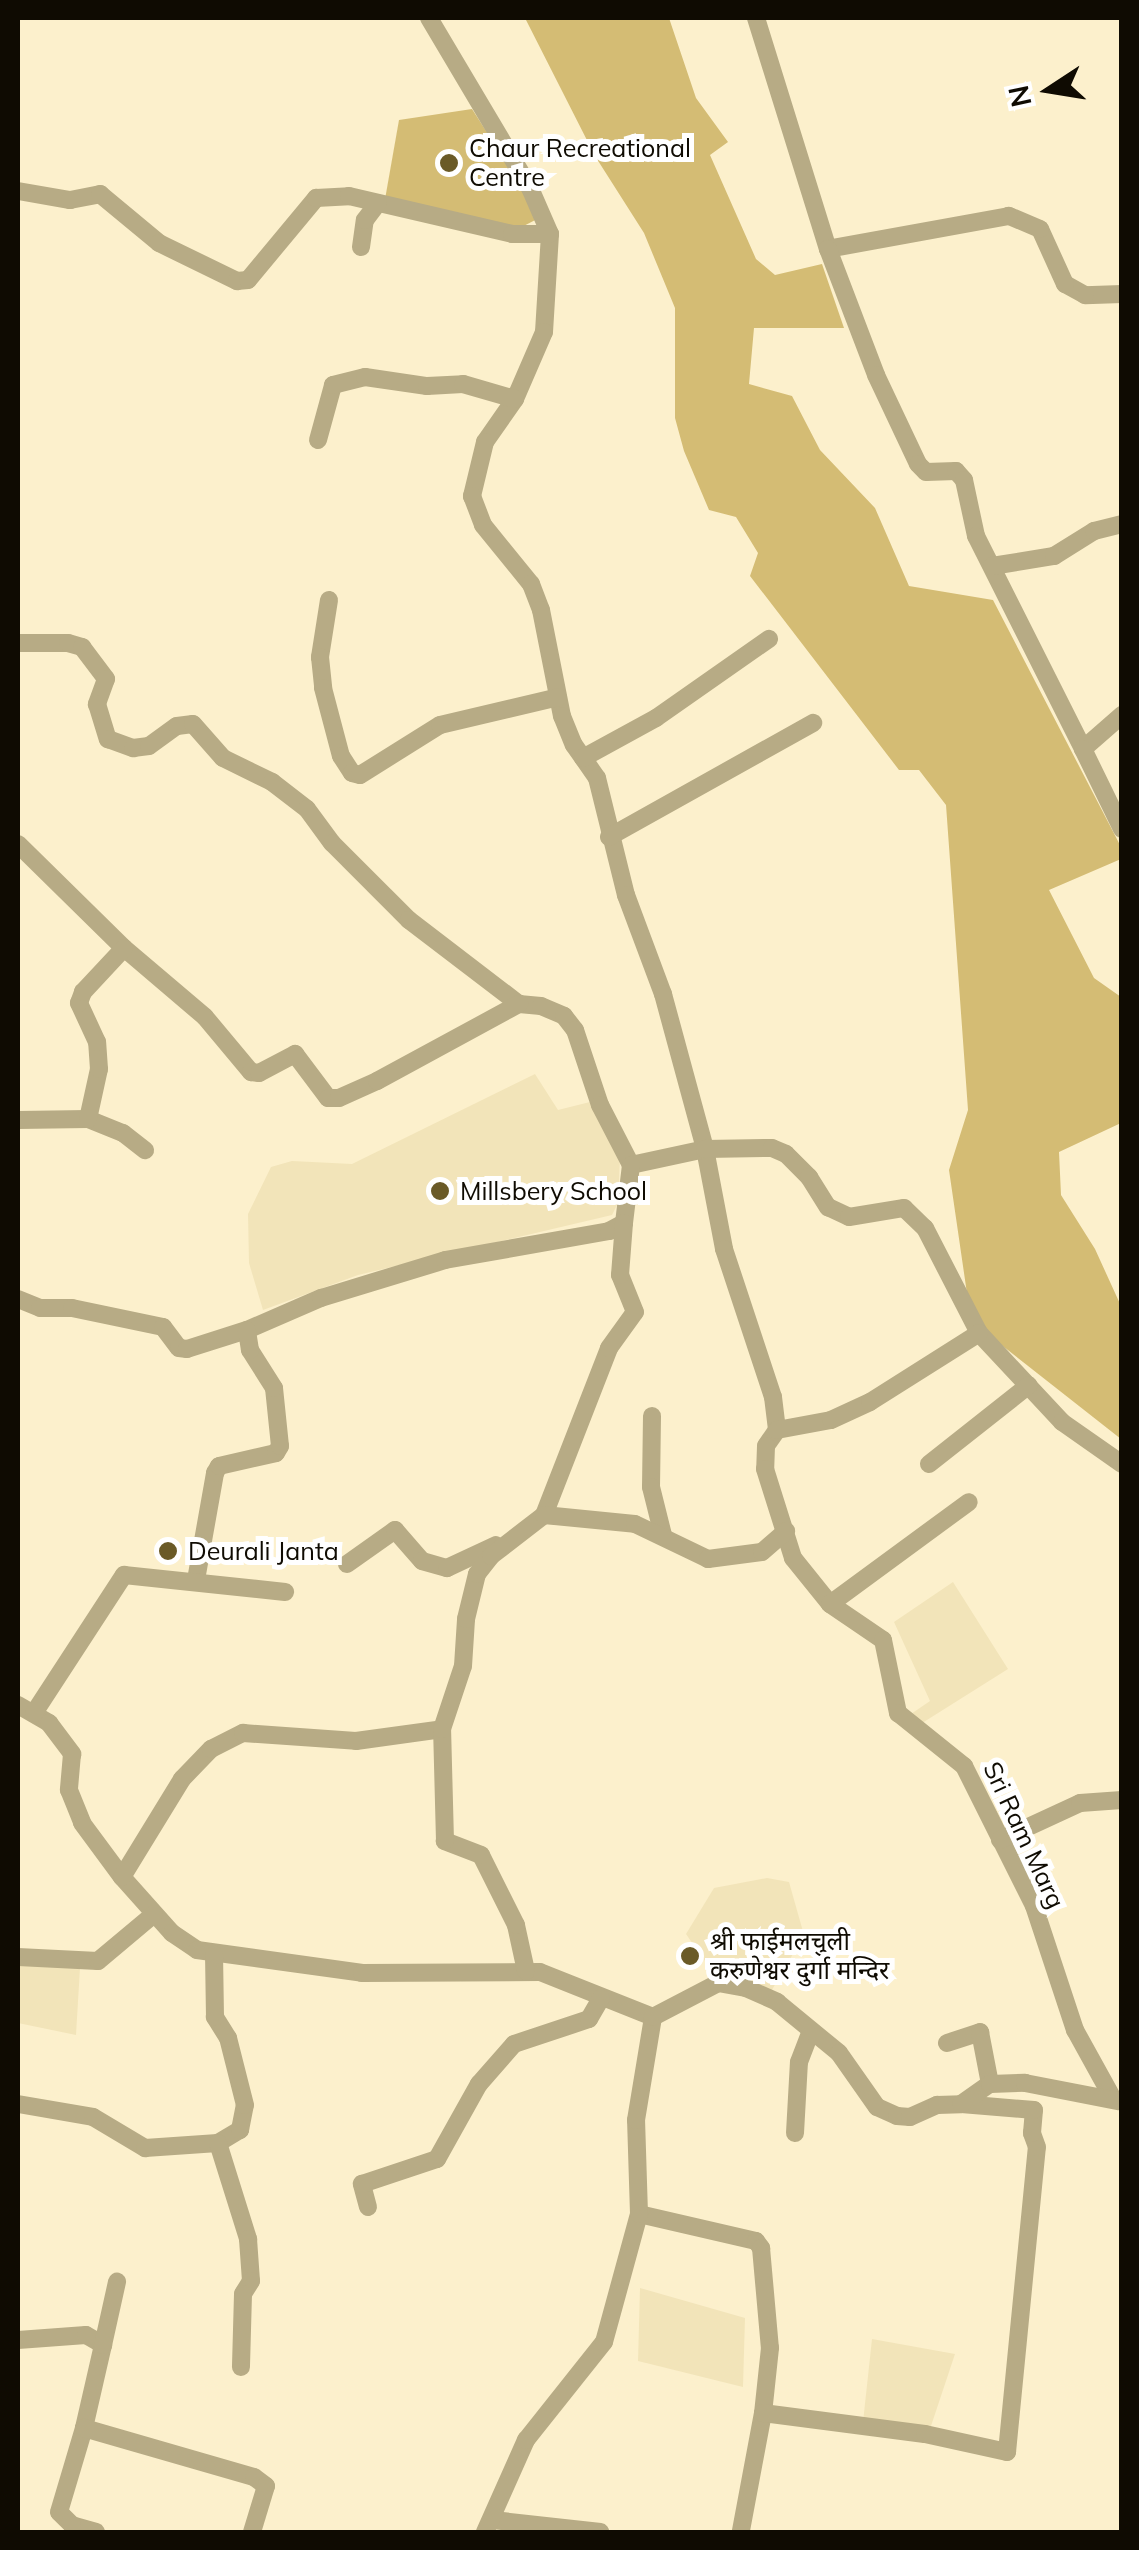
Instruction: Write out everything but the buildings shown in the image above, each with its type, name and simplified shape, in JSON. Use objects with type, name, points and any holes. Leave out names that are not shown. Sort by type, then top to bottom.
[{"type":"street","points":[[430,18],[530,188],[550,234],[544,332],[515,399],[485,442],[472,496],[484,525],[531,584],[541,610],[558,697],[574,744],[598,778],[608,837],[663,994],[705,1149],[724,1249],[773,1398],[777,1430],[831,1420],[870,1402],[979,1333]]},
{"type":"street","points":[[756,18],[828,249],[876,375],[918,464],[926,472],[956,471],[964,480],[976,536],[1122,828]]},
{"type":"street","points":[[18,191],[70,200],[100,194],[159,243],[237,282],[248,280],[316,198],[349,196],[512,234],[550,234]]},
{"type":"street","points":[[361,248],[365,220],[378,203]]},
{"type":"street","points":[[828,249],[1009,216],[1040,229],[1064,284],[1085,294],[1122,294]]},
{"type":"street","points":[[318,440],[333,385],[364,376],[427,386],[463,384],[515,399]]},
{"type":"street","points":[[992,566],[1054,556],[1094,532],[1122,524]]},
{"type":"street","points":[[329,600],[320,656],[323,688],[341,756],[352,773],[360,775],[440,725],[558,697]]},
{"type":"street","points":[[584,758],[656,718],[769,639]]},
{"type":"street","points":[[18,644],[68,643],[82,647],[106,679],[97,704],[108,739],[120,745],[150,746],[176,726],[192,724],[223,758],[272,782],[307,809],[332,843],[408,920],[520,1004],[564,1016],[574,1030],[600,1105],[632,1165],[620,1275],[635,1312],[608,1348],[544,1516],[491,1556],[477,1574],[466,1619],[463,1666],[442,1729],[446,1841],[480,1856],[516,1925],[526,1971]]},
{"type":"street","points":[[1083,749],[1122,715]]},
{"type":"street","points":[[608,837],[813,723]]},
{"type":"street","points":[[18,844],[124,948],[205,1017],[251,1072],[259,1072],[295,1054],[328,1098],[339,1098],[377,1082],[520,1004]]},
{"type":"street","points":[[88,1118],[99,1068],[97,1042],[79,1003],[124,948]]},
{"type":"street","points":[[18,1120],[88,1118],[123,1133],[145,1150]]},
{"type":"street","points":[[632,1165],[705,1149],[744,1146],[786,1154],[809,1177],[828,1208],[849,1217],[904,1208],[925,1228],[979,1333],[1062,1422],[1122,1464]]},
{"type":"street","points":[[18,1299],[40,1308],[72,1308],[163,1327],[180,1348],[247,1330],[321,1298],[428,1265],[609,1230],[624,1223]]},
{"type":"street","points":[[196,1580],[219,1466],[276,1453],[280,1446],[274,1388],[250,1350],[247,1330]]},
{"type":"street","points":[[929,1464],[1029,1386]]},
{"type":"street","points":[[652,1416],[651,1488],[663,1535]]},
{"type":"street","name":"Sri Ram Marg","points":[[777,1430],[766,1446],[765,1469],[792,1558],[830,1604],[883,1640],[898,1713],[964,1766],[1034,1906],[1075,2030],[1117,2100]]},
{"type":"street","points":[[830,1604],[969,1502]]},
{"type":"street","points":[[544,1516],[636,1524],[708,1559],[762,1552],[786,1531]]},
{"type":"street","points":[[346,1564],[395,1530],[422,1560],[446,1568],[519,1534]]},
{"type":"street","points":[[285,1592],[124,1575],[26,1709],[49,1723],[72,1754],[69,1790],[82,1823],[122,1878],[172,1934],[214,1955],[394,1975],[526,1971],[558,1976],[601,1998],[653,2017],[718,1984],[746,1988],[777,2002],[839,2053],[876,2107],[889,2113],[910,2117],[937,2104],[1034,2110],[1032,2134],[1037,2147],[1007,2452],[925,2434],[764,2413]]},
{"type":"street","points":[[122,1878],[182,1779],[211,1750],[243,1733],[356,1741],[442,1729]]},
{"type":"street","points":[[1000,1840],[1069,1807],[1122,1800]]},
{"type":"street","points":[[18,1957],[98,1961],[154,1914]]},
{"type":"street","points":[[18,2104],[94,2117],[146,2148],[218,2143],[240,2130],[245,2106],[228,2038],[216,2017],[214,1955]]},
{"type":"street","points":[[368,2207],[362,2184],[437,2158],[479,2084],[514,2044],[575,2026],[590,2018],[601,1998]]},
{"type":"street","points":[[600,2532],[489,2526],[526,2440],[604,2342],[639,2214],[636,2120],[653,2017]]},
{"type":"street","points":[[794,2133],[800,2062],[811,2031]]},
{"type":"street","points":[[948,2043],[980,2032],[990,2084]]},
{"type":"street","points":[[961,2104],[990,2084],[1025,2083],[1117,2100]]},
{"type":"street","points":[[218,2143],[248,2239],[251,2280],[242,2294],[241,2367]]},
{"type":"street","points":[[639,2214],[756,2241],[761,2248],[770,2348],[764,2413],[737,2532]]},
{"type":"street","points":[[96,2532],[72,2525],[59,2512],[84,2428],[117,2282]]},
{"type":"street","points":[[18,2340],[86,2335],[102,2345]]},
{"type":"street","points":[[84,2428],[254,2478],[266,2486],[252,2532]]},
{"type":"shaded area","points":[[525,18],[669,18],[696,98],[728,142],[710,155],[756,259],[775,275],[822,264],[844,328],[754,328],[749,384],[792,396],[820,450],[875,508],[909,586],[993,600],[1121,847],[1121,859],[1049,890],[1094,978],[1121,997],[1121,1123],[1059,1152],[1061,1195],[1095,1249],[1121,1306],[1121,1439],[971,1321],[949,1170],[968,1110],[946,805],[919,770],[899,770],[750,576],[758,553],[736,517],[709,510],[675,418],[675,308],[644,233],[595,156]]},
{"type":"shaded area","name":"Chaur Recreational Centre","points":[[472,109],[541,217],[514,231],[384,205],[399,120]]},
{"type":"shaded area","name":"Millsbery School","points":[[535,1074],[558,1110],[590,1102],[620,1158],[618,1203],[612,1215],[358,1275],[263,1310],[249,1263],[248,1214],[271,1167],[292,1161],[352,1164]]},
{"type":"shaded area","points":[[953,1582],[1008,1669],[919,1725],[911,1714],[930,1701],[894,1622]]},
{"type":"shaded area","points":[[767,1878],[789,1882],[804,1935],[769,1995],[704,1960],[686,1934],[714,1888]]},
{"type":"shaded area","points":[[18,1963],[80,1968],[76,2035],[18,2023]]},
{"type":"shaded area","points":[[640,2288],[745,2318],[743,2387],[638,2361]]},
{"type":"shaded area","points":[[872,2339],[955,2354],[930,2429],[863,2422]]},
{"type":"place","name":"Chaur Recreational Centre","points":[[449,163]]},
{"type":"place","name":"Millsbery School","points":[[440,1191]]},
{"type":"place","name":"Deurali Janta","points":[[168,1551]]},
{"type":"place","name":"श्री फाईमलचुली करुणेश्वर दुर्गा मन्दिर","points":[[690,1956]]}]
